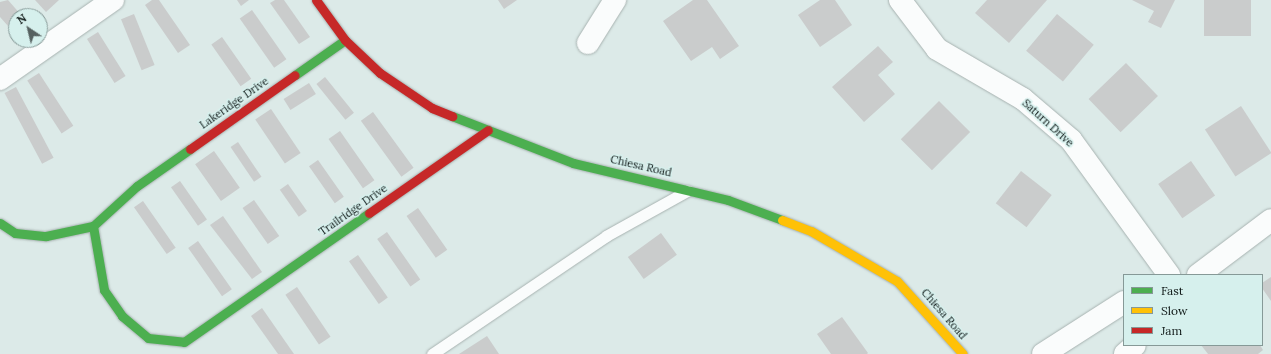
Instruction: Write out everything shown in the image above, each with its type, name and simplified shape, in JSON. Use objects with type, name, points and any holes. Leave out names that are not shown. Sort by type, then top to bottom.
[{"type":"street","points":[[0,79],[113,0]]},
{"type":"street","name":"Chiesa Road","points":[[316,0],[345,40],[380,73],[432,108],[573,163],[690,190],[812,231],[897,281],[916,298],[963,354]]},
{"type":"street","points":[[588,43],[615,0]]},
{"type":"street","name":"Saturn Drive","points":[[900,0],[937,49],[1023,99],[1071,140],[1168,274]]},
{"type":"street","name":"Lakeridge Drive","points":[[93,226],[137,186],[345,40]]},
{"type":"street","name":"Trailridge Drive","points":[[93,226],[104,290],[122,316],[148,338],[184,342],[233,310],[488,130]]},
{"type":"street","points":[[1199,274],[1271,220]]},
{"type":"street","points":[[0,223],[15,233],[46,236],[93,226]]},
{"type":"street","points":[[1043,354],[1123,303]]},
{"type":"street","points":[[1125,354],[1134,346]]},
{"type":"lane","points":[[432,354],[606,236],[690,190]]},
{"type":"building","points":[[8,0],[15,8],[8,8],[8,26],[0,17],[0,2]]},
{"type":"building","points":[[35,0],[59,0],[48,10],[48,8],[42,8]]},
{"type":"building","points":[[152,0],[159,0],[190,45],[178,53],[145,5]]},
{"type":"building","points":[[237,0],[249,0],[241,6]]},
{"type":"building","points":[[275,0],[284,0],[310,37],[299,44],[270,3]]},
{"type":"building","points":[[498,0],[517,0],[504,9]]},
{"type":"building","points":[[693,0],[707,0],[739,46],[720,59],[712,47],[691,61],[663,21]]},
{"type":"building","points":[[820,0],[835,0],[852,25],[820,47],[798,15]]},
{"type":"building","points":[[987,0],[1047,0],[1009,43],[975,13]]},
{"type":"building","points":[[1132,0],[1175,0],[1161,28],[1148,22],[1154,11]]},
{"type":"building","points":[[1204,0],[1251,0],[1251,36],[1204,36]]},
{"type":"building","points":[[252,10],[286,59],[274,68],[240,19]]},
{"type":"building","points":[[134,14],[155,65],[142,70],[121,19]]},
{"type":"building","points":[[1057,14],[1094,45],[1063,82],[1026,51]]},
{"type":"building","points":[[98,32],[126,76],[115,83],[87,39]]},
{"type":"building","points":[[222,37],[251,79],[241,86],[211,44]]},
{"type":"building","points":[[878,46],[893,62],[878,75],[895,94],[864,122],[832,87]]},
{"type":"building","points":[[1126,63],[1158,96],[1121,132],[1089,99]]},
{"type":"building","points":[[39,73],[73,126],[62,133],[27,81]]},
{"type":"building","points":[[325,77],[354,113],[345,120],[316,84]]},
{"type":"building","points":[[309,83],[316,94],[290,110],[284,99]]},
{"type":"building","points":[[16,87],[54,158],[42,164],[5,93]]},
{"type":"building","points":[[939,101],[970,132],[932,170],[901,139]]},
{"type":"building","points":[[1241,106],[1271,153],[1235,176],[1205,129]]},
{"type":"building","points":[[271,109],[301,153],[285,164],[255,120]]},
{"type":"building","points":[[373,112],[414,168],[401,177],[361,121]]},
{"type":"building","points":[[340,131],[374,180],[363,188],[329,139]]},
{"type":"building","points":[[238,142],[261,177],[254,182],[231,147]]},
{"type":"building","points":[[214,151],[240,188],[221,201],[195,164]]},
{"type":"building","points":[[318,160],[344,197],[335,203],[309,166]]},
{"type":"building","points":[[1191,161],[1215,195],[1182,218],[1158,184]]},
{"type":"building","points":[[1021,171],[1052,195],[1026,227],[996,203]]},
{"type":"building","points":[[180,181],[207,220],[198,226],[171,187]]},
{"type":"building","points":[[288,184],[307,211],[299,217],[280,190]]},
{"type":"building","points":[[254,200],[279,236],[268,244],[243,208]]},
{"type":"building","points":[[143,201],[176,248],[167,254],[134,207]]},
{"type":"building","points":[[418,208],[447,250],[436,258],[407,216]]},
{"type":"building","points":[[223,216],[262,272],[252,279],[210,225]]},
{"type":"building","points":[[387,232],[420,280],[410,286],[377,239]]},
{"type":"building","points":[[661,233],[677,255],[644,279],[628,257]]},
{"type":"building","points":[[198,241],[232,289],[222,296],[188,248]]},
{"type":"building","points":[[358,255],[388,298],[379,304],[349,261]]},
{"type":"building","points":[[1271,277],[1271,301],[1263,289],[1263,282]]},
{"type":"building","points":[[297,287],[331,337],[319,345],[285,295]]},
{"type":"building","points":[[262,308],[294,354],[278,354],[251,316]]},
{"type":"building","points":[[842,317],[868,353],[867,354],[831,354],[817,334]]},
{"type":"building","points":[[487,336],[499,354],[459,354]]},
{"type":"building","points":[[1202,346],[1261,346],[1263,350],[1258,354],[1208,354]]},
{"type":"traffic: fast","points":[[295,75],[345,40]]},
{"type":"traffic: fast","points":[[452,116],[573,163],[728,200],[782,220]]},
{"type":"traffic: fast","points":[[0,223],[15,233],[46,236],[93,226],[137,186],[190,149]]},
{"type":"traffic: fast","points":[[93,226],[104,290],[122,316],[148,338],[184,342],[369,213]]},
{"type":"traffic: slow","points":[[782,220],[811,231],[897,281],[963,354]]},
{"type":"traffic: jam","points":[[316,0],[345,40],[380,73],[432,108],[452,116]]},
{"type":"traffic: jam","points":[[190,149],[295,75]]},
{"type":"traffic: jam","points":[[369,213],[488,130]]}]
